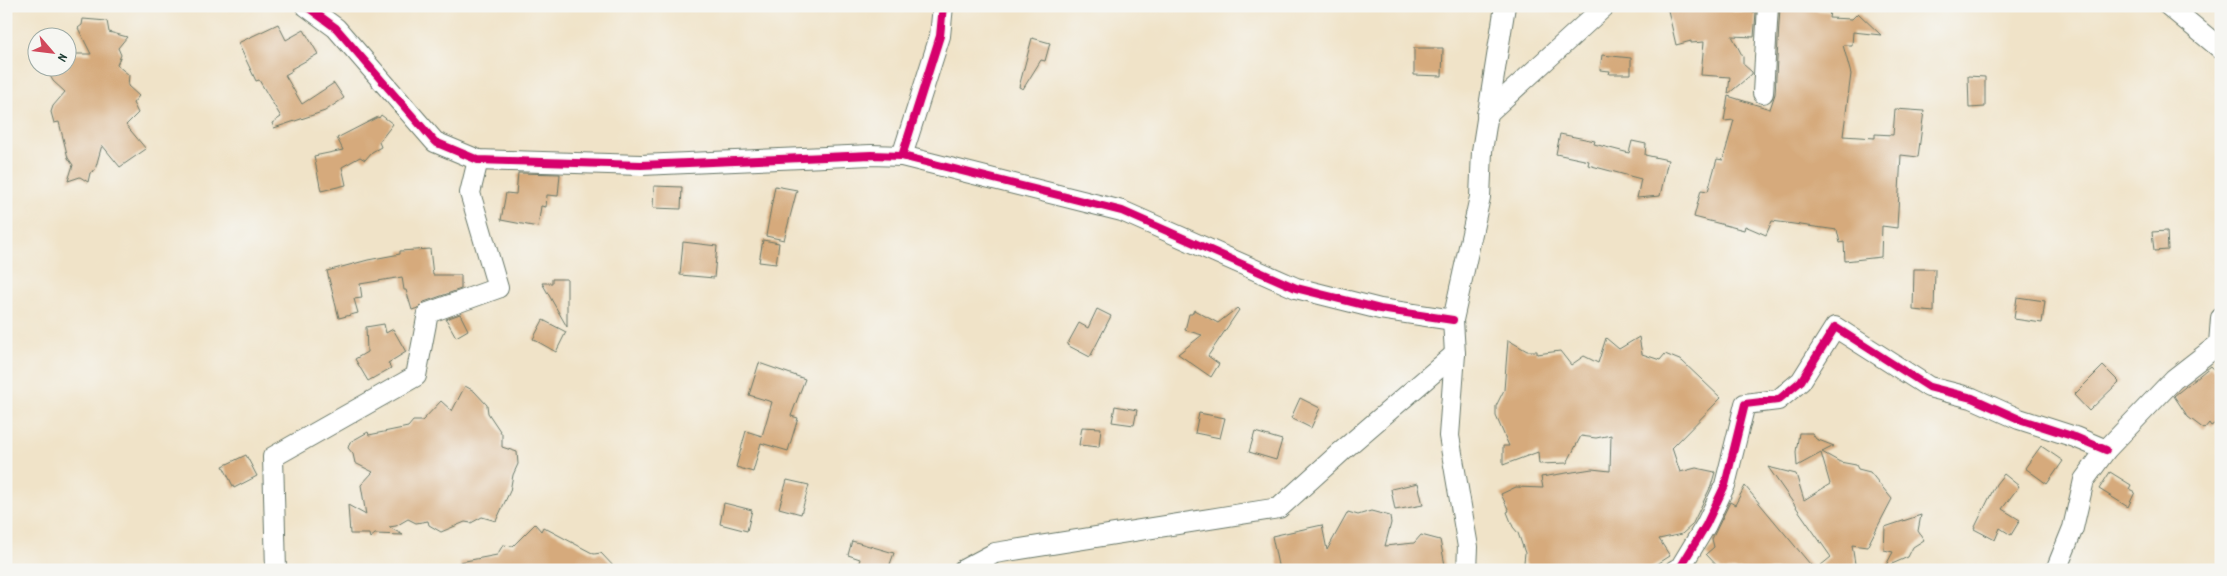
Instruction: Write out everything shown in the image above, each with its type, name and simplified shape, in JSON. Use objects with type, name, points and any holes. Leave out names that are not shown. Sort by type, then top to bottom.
[{"type":"street","points":[[306,6],[336,28],[435,142],[478,160],[641,165],[871,155],[902,156],[1122,211],[1296,288],[1380,309],[1453,320]]},
{"type":"street","points":[[902,156],[940,36],[943,6]]},
{"type":"street","points":[[1467,570],[1468,547],[1449,436],[1454,354],[1453,320],[1480,196],[1482,151],[1505,6]]},
{"type":"street","points":[[1487,114],[1605,6]]},
{"type":"street","points":[[1763,93],[1768,6]]},
{"type":"street","points":[[2169,6],[2221,49]]},
{"type":"street","points":[[276,570],[273,457],[416,376],[428,313],[498,288],[470,193],[478,160]]},
{"type":"street","points":[[2056,570],[2073,528],[2084,480],[2106,450],[2174,379],[2219,344],[2221,318]]},
{"type":"street","points":[[1676,570],[1680,568],[1706,525],[1725,485],[1745,404],[1778,400],[1802,381],[1835,327],[1929,387],[1972,398],[2020,419],[2075,436],[2106,450]]},
{"type":"street","points":[[963,570],[995,553],[1279,508],[1342,450],[1454,354]]},
{"type":"building","points":[[1667,6],[1732,6],[1731,11],[1756,12],[1754,37],[1732,36],[1743,57],[1743,64],[1752,74],[1728,94],[1730,77],[1701,75],[1704,42],[1691,43],[1691,41],[1676,45]]},
{"type":"building","points":[[1780,7],[1830,12],[1829,18],[1852,19],[1858,13],[1881,35],[1853,32],[1852,45],[1843,45],[1851,74],[1843,136],[1875,138],[1875,134],[1893,135],[1895,109],[1924,111],[1918,157],[1901,155],[1897,228],[1882,226],[1881,257],[1845,261],[1844,242],[1840,243],[1837,230],[1772,221],[1766,235],[1745,226],[1744,230],[1694,217],[1701,190],[1708,191],[1717,159],[1723,160],[1734,120],[1724,121],[1728,96],[1770,109],[1775,94]]},
{"type":"building","points":[[83,19],[107,21],[109,32],[127,37],[118,48],[121,55],[117,65],[129,75],[128,86],[139,96],[133,103],[138,113],[126,125],[146,149],[120,167],[102,145],[95,170],[90,173],[88,182],[80,177],[68,181],[73,165],[68,158],[59,122],[54,123],[51,112],[53,106],[65,92],[51,78],[78,78],[78,54],[91,54],[78,28],[82,25]]},
{"type":"building","points":[[278,24],[286,40],[304,30],[318,54],[291,69],[292,71],[285,75],[302,104],[334,83],[344,98],[325,111],[274,128],[272,123],[281,117],[259,80],[256,81],[238,43]]},
{"type":"building","points":[[1032,38],[1050,43],[1045,61],[1041,60],[1023,89],[1019,87]]},
{"type":"building","points":[[1414,48],[1443,48],[1442,76],[1414,75]]},
{"type":"building","points":[[1602,55],[1631,58],[1631,74],[1609,74],[1610,71],[1600,70]]},
{"type":"building","points":[[1968,76],[1985,77],[1985,107],[1969,108]]},
{"type":"building","points":[[381,115],[393,124],[379,142],[381,147],[372,152],[365,160],[360,157],[342,167],[346,185],[321,191],[314,156],[343,150],[337,138],[379,118]]},
{"type":"building","points":[[1560,134],[1595,141],[1594,144],[1629,153],[1632,141],[1646,144],[1645,155],[1668,160],[1660,196],[1637,198],[1641,179],[1588,165],[1589,161],[1556,154]]},
{"type":"building","points":[[518,173],[560,174],[558,196],[547,195],[546,207],[541,206],[538,227],[501,220],[506,193],[516,194]]},
{"type":"building","points":[[654,186],[682,187],[681,209],[653,208]]},
{"type":"building","points":[[775,186],[797,190],[784,240],[766,236]]},
{"type":"building","points":[[2167,231],[2168,250],[2154,251],[2152,232]]},
{"type":"building","points":[[763,240],[779,243],[776,264],[759,262]]},
{"type":"building","points":[[683,242],[717,246],[714,278],[680,275]]},
{"type":"building","points":[[430,249],[433,275],[461,275],[461,289],[424,302],[418,308],[412,310],[406,290],[404,290],[402,277],[360,284],[362,298],[354,299],[358,313],[339,318],[327,271],[400,254],[400,251]]},
{"type":"building","points":[[1914,269],[1935,269],[1934,312],[1913,310]]},
{"type":"building","points":[[552,279],[567,279],[567,327],[542,283],[552,283]]},
{"type":"building","points":[[2017,297],[2045,301],[2042,323],[2014,319]]},
{"type":"building","points":[[1237,308],[1239,310],[1208,356],[1219,364],[1211,377],[1178,354],[1202,335],[1185,330],[1189,314],[1192,314],[1194,310],[1218,323]]},
{"type":"building","points":[[1097,309],[1111,316],[1090,357],[1067,345],[1079,323],[1088,328]]},
{"type":"building","points":[[460,314],[468,330],[456,337],[446,319]]},
{"type":"building","points":[[543,320],[566,332],[556,352],[533,339]]},
{"type":"building","points":[[384,324],[386,333],[393,329],[406,352],[388,363],[391,368],[368,381],[355,359],[367,352],[366,327]]},
{"type":"building","points":[[1639,337],[1642,354],[1660,360],[1665,354],[1682,361],[1721,398],[1672,448],[1680,472],[1696,468],[1715,472],[1711,486],[1692,525],[1682,534],[1659,539],[1670,556],[1648,570],[1530,570],[1524,562],[1525,553],[1501,494],[1516,487],[1543,488],[1541,477],[1592,469],[1610,471],[1611,435],[1596,438],[1581,436],[1567,463],[1539,464],[1538,452],[1503,465],[1503,446],[1509,446],[1496,416],[1496,406],[1504,390],[1508,340],[1527,351],[1537,351],[1537,354],[1560,351],[1571,365],[1584,356],[1598,363],[1606,338],[1619,349]]},
{"type":"building","points":[[759,363],[805,379],[791,416],[798,418],[788,451],[761,443],[753,472],[736,467],[746,431],[762,436],[772,402],[749,395]]},
{"type":"building","points":[[2103,366],[2119,382],[2089,411],[2074,395]]},
{"type":"building","points":[[2211,366],[2221,377],[2221,419],[2211,426],[2209,423],[2204,429],[2188,417],[2174,396]]},
{"type":"building","points":[[465,386],[474,391],[487,405],[488,413],[502,434],[502,447],[517,452],[518,464],[513,475],[510,491],[496,521],[482,517],[471,523],[465,522],[441,532],[429,525],[428,521],[416,523],[408,519],[396,526],[389,527],[403,535],[375,534],[370,538],[369,534],[350,534],[348,505],[366,515],[361,485],[373,472],[355,463],[353,454],[348,448],[350,442],[368,432],[369,435],[408,427],[413,421],[422,421],[441,401],[452,411]]},
{"type":"building","points":[[1300,398],[1320,408],[1311,428],[1291,418]]},
{"type":"building","points":[[1115,406],[1137,410],[1134,425],[1112,422]]},
{"type":"building","points":[[1199,413],[1225,418],[1220,438],[1195,433]]},
{"type":"building","points":[[1082,427],[1101,428],[1099,447],[1079,445]]},
{"type":"building","points":[[1255,432],[1282,440],[1276,460],[1249,452]]},
{"type":"building","points":[[1799,433],[1812,433],[1816,439],[1834,446],[1822,452],[1840,462],[1856,465],[1858,469],[1870,472],[1892,499],[1867,547],[1852,545],[1856,570],[1815,570],[1831,557],[1768,467],[1796,474],[1804,500],[1830,484],[1821,453],[1797,466],[1796,452]]},
{"type":"building","points":[[2041,446],[2063,461],[2047,484],[2025,468]]},
{"type":"building","points":[[246,455],[257,476],[234,488],[223,466]]},
{"type":"building","points":[[2110,472],[2131,485],[2129,489],[2135,492],[2128,507],[2099,489]]},
{"type":"building","points":[[2004,474],[2019,486],[2002,509],[2020,520],[2011,535],[2000,528],[1995,540],[1974,529],[1996,484]]},
{"type":"building","points":[[787,480],[809,485],[801,514],[779,508]]},
{"type":"building","points":[[1418,483],[1423,505],[1395,510],[1391,489]]},
{"type":"building","points":[[1745,486],[1815,570],[1721,570],[1706,554],[1714,547],[1712,539],[1730,502],[1735,505]]},
{"type":"building","points":[[724,503],[752,510],[747,531],[720,524]]},
{"type":"building","points":[[1371,511],[1390,516],[1391,523],[1385,546],[1414,543],[1421,535],[1440,540],[1446,570],[1279,570],[1272,536],[1322,525],[1327,550],[1348,512],[1358,515]]},
{"type":"building","points":[[1921,515],[1918,531],[1924,540],[1913,547],[1908,557],[1885,567],[1893,552],[1884,550],[1885,527]]},
{"type":"building","points":[[535,524],[541,531],[543,527],[594,554],[601,553],[617,570],[461,570],[460,562],[497,555],[503,545],[513,546]]},
{"type":"building","points":[[852,541],[894,553],[888,570],[857,570],[860,559],[848,555]]},
{"type":"cycle path","points":[[306,6],[336,28],[435,142],[478,160],[641,165],[871,155],[902,156]]},
{"type":"cycle path","points":[[943,6],[940,36],[902,156],[1122,211],[1296,288],[1380,309],[1453,320]]},
{"type":"cycle path","points":[[1675,570],[1680,568],[1706,525],[1725,485],[1745,404],[1778,400],[1801,381],[1835,327],[1929,387],[1972,398],[2019,419],[2075,437],[2106,450]]}]
